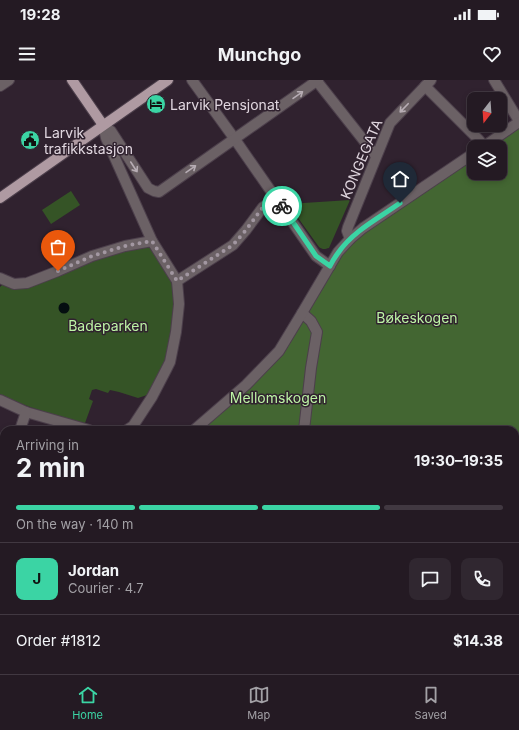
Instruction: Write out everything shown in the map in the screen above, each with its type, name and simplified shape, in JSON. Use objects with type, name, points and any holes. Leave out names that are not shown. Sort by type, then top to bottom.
[{"type":"main road","points":[[72,80],[104,125]]},
{"type":"main road","points":[[0,198],[168,80]]},
{"type":"street","points":[[0,86],[9,80]]},
{"type":"street","points":[[192,80],[316,256],[330,266]]},
{"type":"street","points":[[104,125],[111,131],[148,188],[154,192],[159,192],[317,80],[376,156]]},
{"type":"street","points":[[493,140],[519,121],[494,80]]},
{"type":"street","points":[[428,83],[479,140]]},
{"type":"street","name":"KONGEGATA","points":[[350,240],[347,231],[348,227],[390,122],[428,83]]},
{"type":"street","points":[[104,125],[106,138],[152,241],[177,281],[179,304],[176,332],[170,362],[152,397],[133,426]]},
{"type":"street","points":[[199,426],[246,385],[279,351],[338,252],[350,240],[363,228],[467,158]]},
{"type":"street","points":[[177,281],[233,245],[263,207],[276,199]]},
{"type":"street","points":[[0,278],[14,284],[27,282],[54,273],[92,256],[125,246],[152,241]]},
{"type":"street","points":[[302,313],[311,321],[317,332],[304,426]]},
{"type":"street","points":[[0,400],[26,412],[75,426]]},
{"type":"street","points":[[21,426],[26,412]]},
{"type":"green space","name":"Bøkeskogen","points":[[519,122],[519,426],[198,426],[279,351],[338,252],[467,158],[467,180],[507,180],[507,140],[493,140],[507,132],[507,130]]},
{"type":"green space","points":[[71,191],[80,205],[51,224],[42,210]]},
{"type":"green space","points":[[350,200],[329,248],[324,249],[319,247],[288,204]]},
{"type":"green space","name":"Badeparken","points":[[153,246],[178,291],[170,362],[147,395],[138,398],[110,390],[108,393],[96,389],[92,390],[89,399],[93,401],[85,423],[72,421],[0,395],[0,287],[3,284],[10,286],[122,247]]},
{"type":"shaded area","points":[[62,303],[66,303],[68,304],[68,312],[62,313],[59,310],[59,306]]},
{"type":"way so far","points":[[58,271],[92,256],[125,246],[152,241],[177,281],[233,245],[263,207],[276,199],[282,206]]},
{"type":"place","name":"Larvik Pensjonat","points":[[156,104]]},
{"type":"place","name":"Larvik trafikkstasjon","points":[[30,140]]},
{"type":"route","points":[[282,206],[316,256],[330,266],[338,252],[363,228],[400,203]]},
{"type":"park label","name":"Mellomskogen","points":[[278,397]]}]
